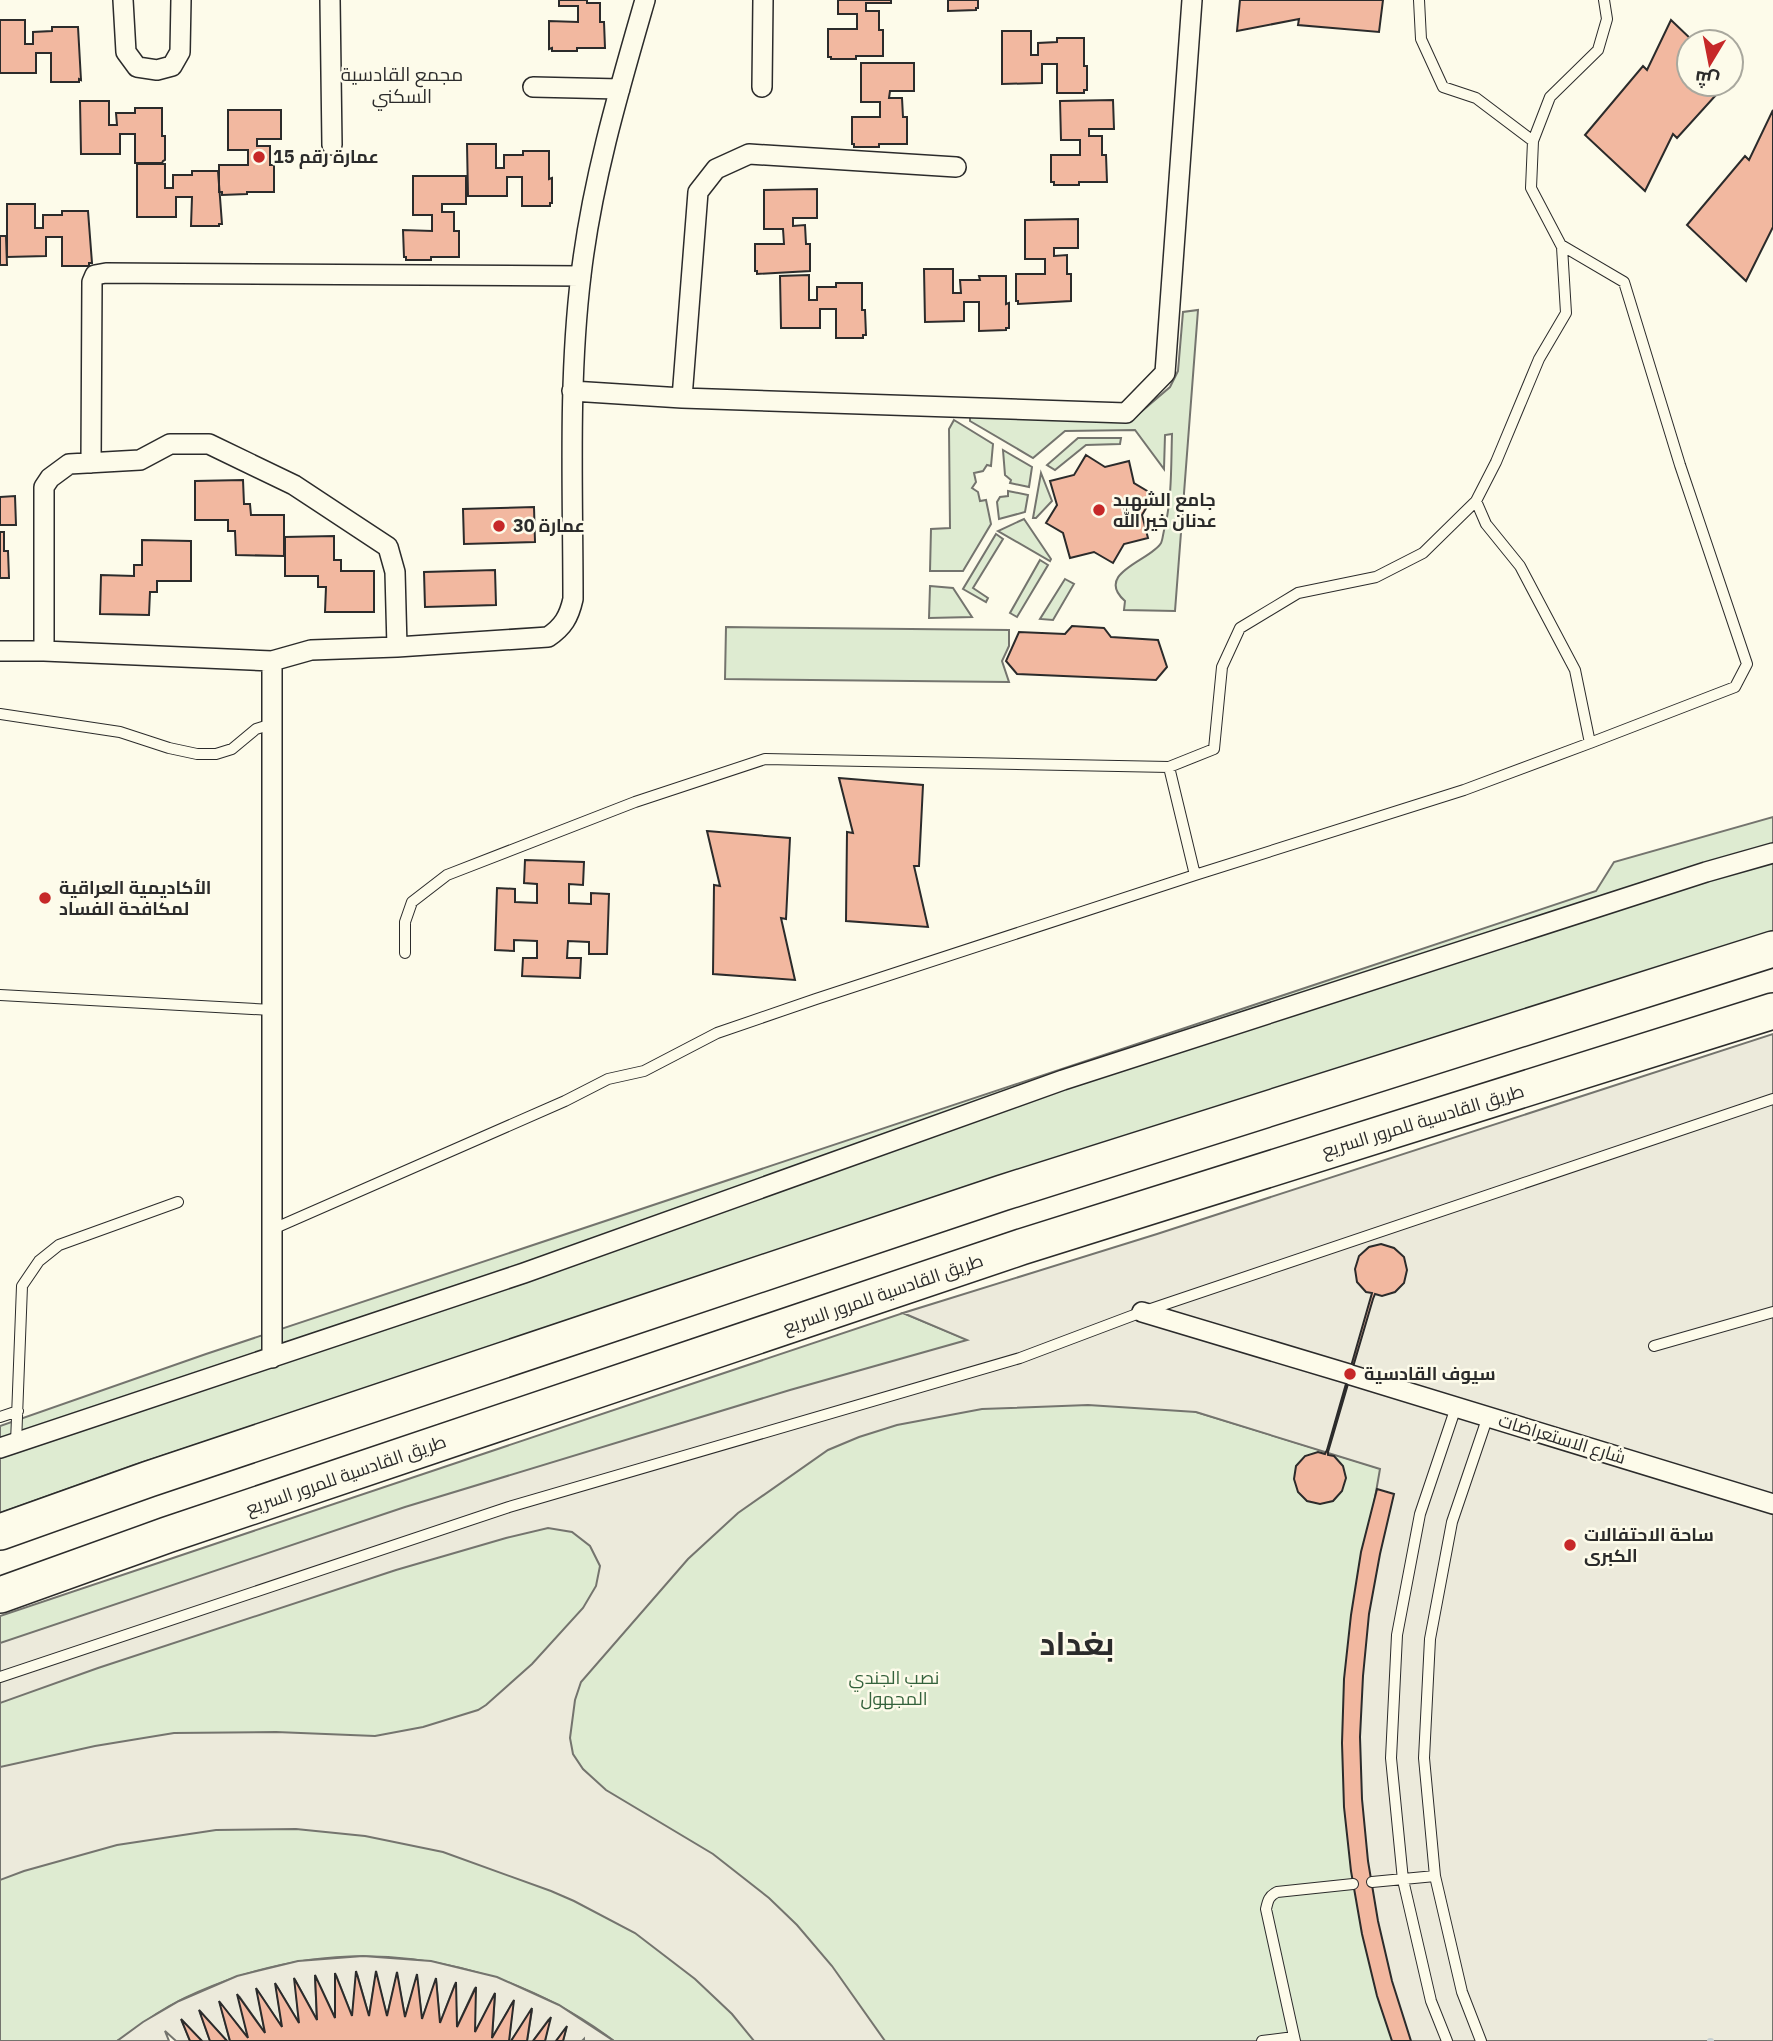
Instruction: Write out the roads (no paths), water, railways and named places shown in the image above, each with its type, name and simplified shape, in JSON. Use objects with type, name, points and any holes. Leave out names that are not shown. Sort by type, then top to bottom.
[{"type":"highway","points":[[0,1532],[149,1479],[1002,1194],[1773,949]]},
{"type":"highway","name":"طريق القادسية للمرور السريع","points":[[0,1595],[167,1535],[1021,1247],[1773,1011]]},
{"type":"street","points":[[123,0],[127,52],[137,67],[157,70],[172,66],[180,52],[181,0]]},
{"type":"street","points":[[330,0],[332,145]]},
{"type":"street","points":[[0,651],[272,661],[311,650],[548,637],[558,630],[569,616],[573,599],[572,391],[581,276],[600,169],[645,0]]},
{"type":"street","points":[[762,88],[763,0]]},
{"type":"street","points":[[572,391],[682,398],[1126,413],[1165,373],[1192,0]]},
{"type":"street","points":[[533,87],[620,89]]},
{"type":"street","points":[[682,398],[698,192],[716,169],[749,154],[956,167]]},
{"type":"street","points":[[91,463],[92,282],[95,275],[581,276]]},
{"type":"street","points":[[44,651],[44,487],[50,478],[69,464],[140,460],[170,444],[209,444],[294,485],[388,547],[396,572],[397,646]]},
{"type":"street","points":[[272,661],[272,1358]]},
{"type":"street","points":[[8,1446],[524,1273],[1063,1080],[1706,872],[1773,853]]},
{"type":"street","name":"شارع الاستعراضات","points":[[1142,1312],[1773,1504]]},
{"type":"lane","points":[[1419,0],[1421,40],[1443,87],[1476,99],[1533,141]]},
{"type":"lane","points":[[405,953],[405,922],[412,901],[447,875],[635,802],[765,759],[1169,767],[1214,749],[1222,667],[1240,628],[1298,593],[1376,577],[1423,553],[1476,501],[1496,462],[1539,359],[1566,313],[1561,245],[1531,188],[1533,141],[1550,97],[1598,50],[1607,19],[1604,0]]},
{"type":"lane","points":[[272,1229],[565,1101],[608,1079],[644,1071],[717,1033],[1195,874],[1464,790],[1735,687],[1747,664],[1680,465],[1624,282],[1561,245]]},
{"type":"lane","points":[[1476,501],[1486,524],[1520,566],[1575,670],[1590,743]]},
{"type":"lane","points":[[0,713],[120,732],[197,754],[216,754],[232,749],[256,729],[272,724]]},
{"type":"lane","points":[[1169,767],[1195,874]]},
{"type":"lane","points":[[0,995],[272,1010]]},
{"type":"lane","points":[[0,1677],[509,1507],[1020,1358],[1142,1312],[1773,1099]]},
{"type":"lane","points":[[8,1446],[18,1411],[22,1286],[39,1261],[59,1245],[178,1202]]},
{"type":"lane","points":[[1654,1346],[1773,1312]]},
{"type":"lane","points":[[1447,2041],[1431,2001],[1403,1880],[1391,1758],[1397,1635],[1420,1514],[1456,1407]]},
{"type":"lane","points":[[0,1417],[18,1411]]},
{"type":"lane","points":[[1482,2041],[1462,1992],[1435,1876],[1424,1758],[1430,1639],[1451,1522],[1488,1416]]},
{"type":"lane","points":[[1372,1882],[1435,1876]]},
{"type":"lane","points":[[1262,2041],[1294,2039],[1266,1909],[1271,1895],[1277,1892],[1353,1884]]},
{"type":"place","name":"عمارة رقم 15","points":[[259,157]]},
{"type":"place","name":"جامع الشهيد عدنان خير الله","points":[[1099,510]]},
{"type":"place","name":"عمارة 30","points":[[499,526]]},
{"type":"place","name":"الأكاديمية العراقية لمكافحة الفساد","points":[[45,898]]},
{"type":"place","name":"سيوف القادسية","points":[[1350,1374]]},
{"type":"place","name":"ساحة الاحتفالات الكبرى","points":[[1570,1545]]},
{"type":"district","name":"مجمع القادسية السكني","points":[[402,85]]},
{"type":"district","name":"بغداد","points":[[1077,1644]]},
{"type":"park label","name":"نصب الجندي المجهول","points":[[894,1688]]}]
